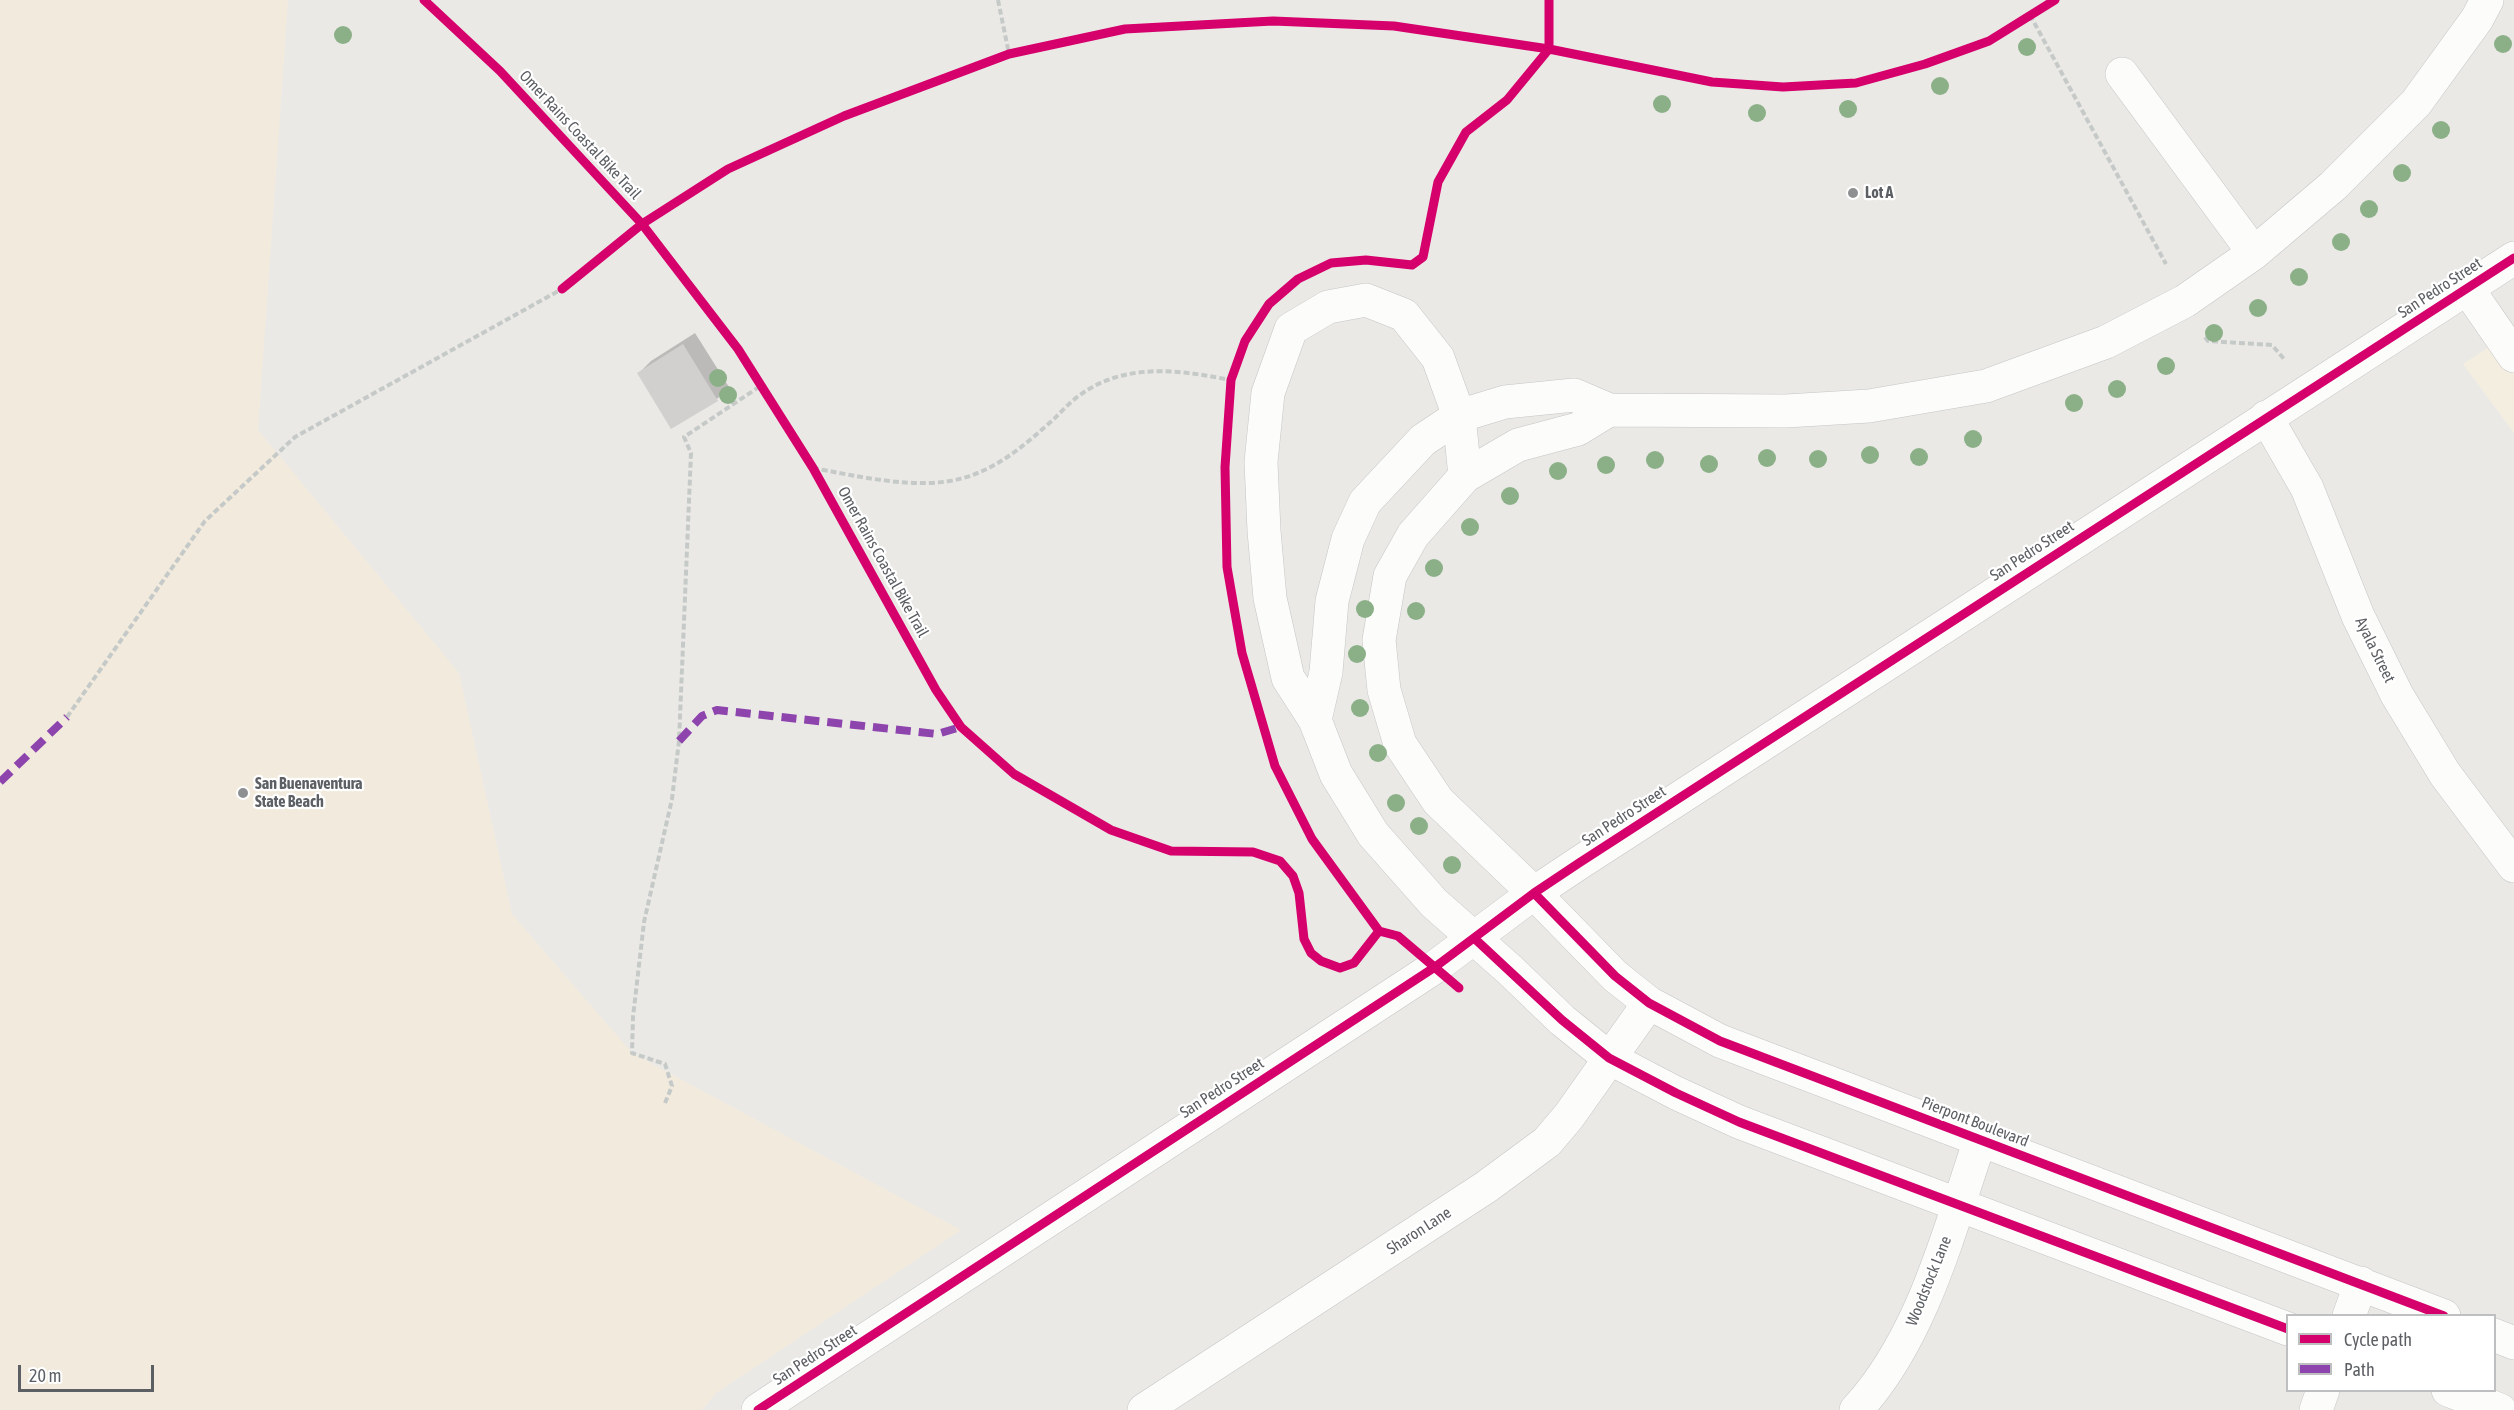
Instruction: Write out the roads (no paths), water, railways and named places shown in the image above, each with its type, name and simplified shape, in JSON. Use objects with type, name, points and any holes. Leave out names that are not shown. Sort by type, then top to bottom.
[{"type":"street","points":[[1315,720],[1326,672],[1332,601],[1348,539],[1365,502],[1423,440],[1459,416],[1505,402],[1574,395],[1609,410],[1786,411],[1869,406],[1986,386],[2106,342],[2185,301],[2254,253],[2333,186],[2416,103],[2477,19],[2487,0]]},
{"type":"street","points":[[2122,74],[2254,253]]},
{"type":"street","name":"San Pedro Street","points":[[758,1410],[1435,967],[1534,893],[2467,288],[2509,271]]},
{"type":"street","points":[[2467,288],[2514,356]]},
{"type":"street","points":[[1465,476],[1459,416],[1438,358],[1404,315],[1366,300],[1328,307],[1291,329],[1268,393],[1261,462],[1270,598],[1288,678],[1315,720],[1336,774],[1373,834],[1434,903],[1562,1020],[1609,1058],[1676,1093],[1739,1122],[1959,1203],[2286,1328]]},
{"type":"street","name":"Pierpont Boulevard","points":[[1609,410],[1578,429],[1518,445],[1465,476],[1413,535],[1390,576],[1379,640],[1384,690],[1400,744],[1438,801],[1534,893],[1615,976],[1649,1004],[1720,1041],[2439,1314]]},
{"type":"street","name":"Ayala Street","points":[[2266,417],[2307,488],[2358,616],[2397,695],[2445,774],[2514,866]]},
{"type":"street","name":"Sharon Lane","points":[[1144,1410],[1486,1187],[1547,1142],[1569,1116],[1649,1004]]},
{"type":"street","name":"Woodstock Lane","points":[[1856,1410],[1867,1398],[1907,1336],[1938,1264],[1980,1140]]},
{"type":"street","points":[[2350,1314],[2361,1283]]},
{"type":"street","points":[[2496,1336],[2514,1343]]},
{"type":"street","points":[[2316,1410],[2322,1392]]},
{"type":"street","points":[[2453,1392],[2500,1410]]},
{"type":"place","name":"Lot A","points":[[1853,193]]},
{"type":"place","name":"San Buenaventura State Beach","points":[[243,793]]}]
